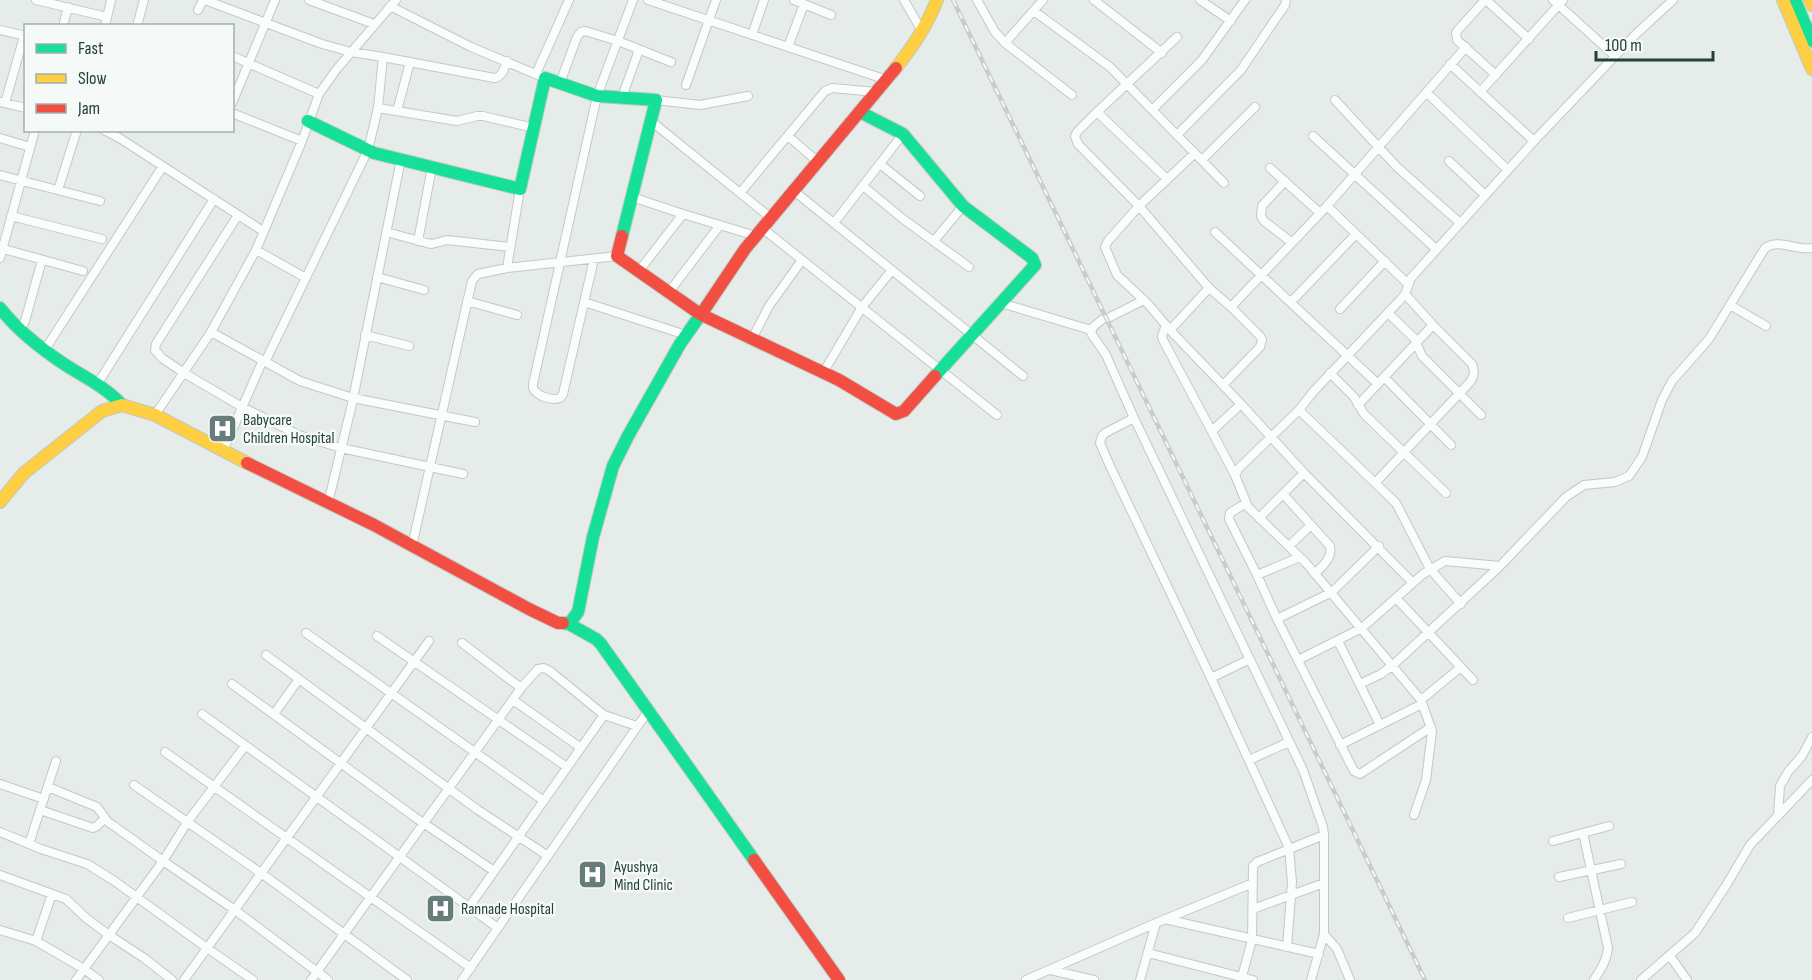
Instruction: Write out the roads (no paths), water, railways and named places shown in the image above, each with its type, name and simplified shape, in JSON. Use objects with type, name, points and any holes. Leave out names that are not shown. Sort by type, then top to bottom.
[{"type":"main road","points":[[568,624],[578,612],[592,537],[613,466],[686,335],[745,249],[887,80],[922,31],[937,0]]},
{"type":"main road","points":[[1783,0],[1812,69]]},
{"type":"main road","points":[[1795,0],[1812,41]]},
{"type":"main road","points":[[1810,0],[1812,5]]},
{"type":"main road","points":[[308,121],[368,150],[520,189],[534,128],[541,76],[597,96],[656,100],[617,256],[700,314],[839,380],[896,414],[904,411],[1033,269],[1034,262],[1032,258],[963,206],[903,134],[860,112]]},
{"type":"main road","points":[[0,308],[7,318],[44,351],[98,383],[114,395],[122,405]]},
{"type":"main road","points":[[0,502],[24,473],[102,411],[122,405],[155,415],[412,546],[529,609],[558,623],[568,624],[596,639],[839,980]]},
{"type":"street","points":[[36,0],[68,7],[106,21],[111,0]]},
{"type":"street","points":[[138,24],[144,0]]},
{"type":"street","points":[[198,10],[204,0],[322,44],[351,52],[494,78],[502,75],[507,61]]},
{"type":"street","points":[[234,100],[275,0]]},
{"type":"street","points":[[309,0],[374,24]]},
{"type":"street","points":[[155,415],[211,332],[256,250],[302,141],[319,94],[393,3],[471,47],[541,76],[569,0]]},
{"type":"street","points":[[594,259],[563,394],[556,399],[537,394],[533,384],[597,96],[633,0]]},
{"type":"street","points":[[648,0],[887,80]]},
{"type":"street","points":[[686,85],[716,0]]},
{"type":"street","points":[[752,35],[764,0]]},
{"type":"street","points":[[794,0],[831,15]]},
{"type":"street","points":[[904,0],[922,31]]},
{"type":"street","points":[[977,0],[995,32],[1005,43],[1072,95]]},
{"type":"street","points":[[1005,43],[1043,0]]},
{"type":"street","points":[[1094,0],[1162,53]]},
{"type":"street","points":[[1200,0],[1231,21]]},
{"type":"street","points":[[1152,110],[1203,60],[1245,0]]},
{"type":"street","points":[[1177,135],[1241,70],[1285,5],[1286,0]]},
{"type":"street","points":[[1496,75],[1457,40],[1456,33],[1485,0],[1529,39]]},
{"type":"street","points":[[1235,475],[1239,468],[1299,410],[1388,313],[1405,294],[1408,284],[1436,249],[1534,141],[1655,15],[1673,0]]},
{"type":"street","points":[[1480,92],[1529,39],[1558,2],[1615,56]]},
{"type":"street","points":[[788,47],[804,4]]},
{"type":"street","points":[[64,24],[68,7]]},
{"type":"street","points":[[1034,11],[1094,54],[1127,83],[1224,183]]},
{"type":"street","points":[[0,30],[24,36]]},
{"type":"street","points":[[560,83],[575,42],[581,32],[585,31],[671,62]]},
{"type":"street","points":[[1178,37],[1077,132],[1076,141],[1139,206],[1209,288],[1260,336],[1262,343],[1223,385]]},
{"type":"street","points":[[24,39],[3,102],[24,107]]},
{"type":"street","points":[[1231,307],[1354,175],[1466,47]]},
{"type":"street","points":[[622,97],[639,50]]},
{"type":"street","points":[[234,57],[319,94]]},
{"type":"street","points":[[223,451],[264,361],[368,150],[378,108],[383,57]]},
{"type":"street","points":[[397,111],[410,62]]},
{"type":"street","points":[[1450,64],[1534,141]]},
{"type":"street","points":[[740,193],[829,88],[877,92]]},
{"type":"street","points":[[1427,93],[1508,170]]},
{"type":"street","points":[[656,100],[700,105],[748,96]]},
{"type":"street","points":[[1335,100],[1397,167],[1460,223]]},
{"type":"street","points":[[1202,160],[1255,107]]},
{"type":"street","points":[[378,108],[457,122],[483,116],[534,128]]},
{"type":"street","points":[[1097,112],[1167,179]]},
{"type":"street","points":[[234,114],[302,141]]},
{"type":"street","points":[[651,121],[771,218]]},
{"type":"street","points":[[34,132],[1,252],[84,271]]},
{"type":"street","points":[[58,190],[76,132]]},
{"type":"street","points":[[120,134],[163,166],[263,231]]},
{"type":"street","points":[[834,223],[903,134]]},
{"type":"street","points":[[788,136],[818,162]]},
{"type":"street","points":[[1313,136],[1436,249]]},
{"type":"street","points":[[0,138],[30,147]]},
{"type":"street","points":[[1195,153],[1139,206],[1107,241],[1105,248],[1114,272],[1138,294],[1304,473],[1379,546],[1413,583]]},
{"type":"street","points":[[328,503],[353,398],[401,159]]},
{"type":"street","points":[[1449,161],[1485,195]]},
{"type":"street","points":[[880,164],[920,196]]},
{"type":"street","points":[[44,351],[163,166]]},
{"type":"street","points":[[418,241],[432,167]]},
{"type":"street","points":[[1270,168],[1356,234],[1408,284]]},
{"type":"street","points":[[0,175],[100,201]]},
{"type":"street","points":[[1285,181],[1262,206],[1260,216],[1291,242]]},
{"type":"street","points":[[863,186],[969,267]]},
{"type":"street","points":[[507,268],[520,189]]},
{"type":"street","points":[[794,190],[1023,376]]},
{"type":"street","points":[[632,197],[720,225],[759,232],[802,260],[997,415]]},
{"type":"street","points":[[98,383],[214,199]]},
{"type":"street","points":[[934,241],[963,206]]},
{"type":"street","points":[[639,271],[683,214]]},
{"type":"street","points":[[238,215],[156,344],[155,350],[162,358],[184,373],[242,407],[299,435],[341,448],[464,474]]},
{"type":"street","points":[[11,216],[102,239]]},
{"type":"street","points":[[669,292],[720,225]]},
{"type":"street","points":[[386,232],[432,244],[447,240],[510,247]]},
{"type":"street","points":[[1215,232],[1378,384]]},
{"type":"street","points":[[1291,302],[1356,234]]},
{"type":"street","points":[[1360,684],[1381,674],[1429,633],[1500,566],[1566,498],[1584,485],[1611,482],[1629,476],[1639,463],[1662,400],[1672,381],[1709,339],[1761,254],[1769,245],[1774,244],[1801,249],[1812,248]]},
{"type":"street","points":[[256,250],[306,278]]},
{"type":"street","points":[[412,546],[474,277],[478,274],[507,268],[617,256]]},
{"type":"street","points":[[20,330],[25,321],[42,260]]},
{"type":"street","points":[[752,339],[768,306],[802,260]]},
{"type":"street","points":[[1340,309],[1385,261]]},
{"type":"street","points":[[823,373],[862,307],[892,270]]},
{"type":"street","points":[[377,278],[424,290]]},
{"type":"street","points":[[1209,288],[1168,328],[1162,336],[1163,340],[1235,475],[1246,503],[1332,592],[1421,702],[1431,728],[1428,772],[1414,815]]},
{"type":"street","points":[[1093,335],[1107,318],[1138,294]]},
{"type":"street","points":[[1376,482],[1474,376],[1472,364],[1405,294]]},
{"type":"street","points":[[467,301],[517,315]]},
{"type":"street","points":[[584,302],[686,335]]},
{"type":"street","points":[[1001,303],[1093,335],[1106,355],[1303,770],[1324,835],[1324,934],[1311,980]]},
{"type":"street","points":[[1730,305],[1766,326]]},
{"type":"street","points":[[1388,313],[1416,342],[1422,356],[1481,415]]},
{"type":"street","points":[[1358,405],[1433,325]]},
{"type":"street","points":[[211,332],[300,381],[353,398],[476,422]]},
{"type":"street","points":[[365,335],[409,346]]},
{"type":"street","points":[[1330,374],[1351,394],[1364,414],[1446,493]]},
{"type":"street","points":[[1384,376],[1451,445]]},
{"type":"street","points":[[1212,431],[1241,404]]},
{"type":"street","points":[[1299,410],[1396,503],[1430,569],[1461,604]]},
{"type":"street","points":[[1134,418],[1102,436],[1100,443],[1289,848],[1292,896],[1287,947]]},
{"type":"street","points":[[1259,518],[1304,473]]},
{"type":"street","points":[[1283,494],[1330,546],[1332,551],[1330,556],[1315,574]]},
{"type":"street","points":[[1246,503],[1230,513],[1229,519],[1351,768],[1360,774],[1431,728]]},
{"type":"street","points":[[1289,546],[1311,525]]},
{"type":"street","points":[[1277,619],[1332,592],[1379,546]]},
{"type":"street","points":[[1257,575],[1300,557]]},
{"type":"street","points":[[1298,660],[1362,628],[1430,569],[1449,560],[1500,566]]},
{"type":"street","points":[[1396,598],[1473,680]]},
{"type":"street","points":[[306,633],[544,801]]},
{"type":"street","points":[[377,636],[567,767]]},
{"type":"street","points":[[184,980],[429,641]]},
{"type":"street","points":[[1338,641],[1380,725]]},
{"type":"street","points":[[462,643],[521,688]]},
{"type":"street","points":[[266,656],[449,789],[548,856]]},
{"type":"street","points":[[1211,678],[1250,659]]},
{"type":"street","points":[[1340,745],[1421,702],[1461,667]]},
{"type":"street","points":[[314,976],[521,688],[538,669],[544,668],[604,715],[637,726]]},
{"type":"street","points":[[274,714],[299,679]]},
{"type":"street","points":[[232,684],[424,824],[494,872]]},
{"type":"street","points":[[513,700],[581,748]]},
{"type":"street","points":[[462,980],[648,711]]},
{"type":"street","points":[[202,714],[498,928]]},
{"type":"street","points":[[469,907],[604,715]]},
{"type":"street","points":[[1778,816],[1780,786],[1784,777],[1802,756],[1812,737]]},
{"type":"street","points":[[1249,760],[1289,742]]},
{"type":"street","points":[[76,980],[244,746]]},
{"type":"street","points":[[165,752],[471,968]]},
{"type":"street","points":[[29,844],[56,761]]},
{"type":"street","points":[[1641,980],[1695,933],[1750,845],[1812,780]]},
{"type":"street","points":[[0,784],[44,799]]},
{"type":"street","points":[[134,785],[261,873],[407,980]]},
{"type":"street","points":[[48,787],[97,807],[114,826],[235,910],[314,976],[328,980]]},
{"type":"street","points":[[40,810],[93,828],[105,818]]},
{"type":"street","points":[[1553,842],[1610,826]]},
{"type":"street","points":[[0,832],[87,864],[253,980]]},
{"type":"street","points":[[1583,833],[1608,948],[1604,964],[1594,980]]},
{"type":"street","points":[[1241,979],[1252,940],[1252,870],[1257,862],[1324,835]]},
{"type":"street","points":[[1559,877],[1621,864]]},
{"type":"street","points":[[0,875],[66,899],[86,918],[172,980]]},
{"type":"street","points":[[1026,980],[1253,883]]},
{"type":"street","points":[[1252,909],[1324,883]]},
{"type":"street","points":[[36,941],[52,894]]},
{"type":"street","points":[[1568,918],[1632,902]]},
{"type":"street","points":[[1160,921],[1319,954]]},
{"type":"street","points":[[1140,980],[1160,921]]},
{"type":"street","points":[[0,930],[36,941],[99,980]]},
{"type":"street","points":[[1324,934],[1337,949],[1350,980]]},
{"type":"street","points":[[1148,953],[1241,979],[1253,980]]},
{"type":"street","points":[[1670,956],[1687,980]]},
{"type":"street","points":[[1050,970],[1094,980]]},
{"type":"railway","points":[[953,0],[1425,980]]},
{"type":"place","name":"Babycare Children Hospital","points":[[222,428]]},
{"type":"place","name":"Ayushya Mind Clinic","points":[[593,875]]},
{"type":"place","name":"Rannade Hospital","points":[[440,908]]}]
